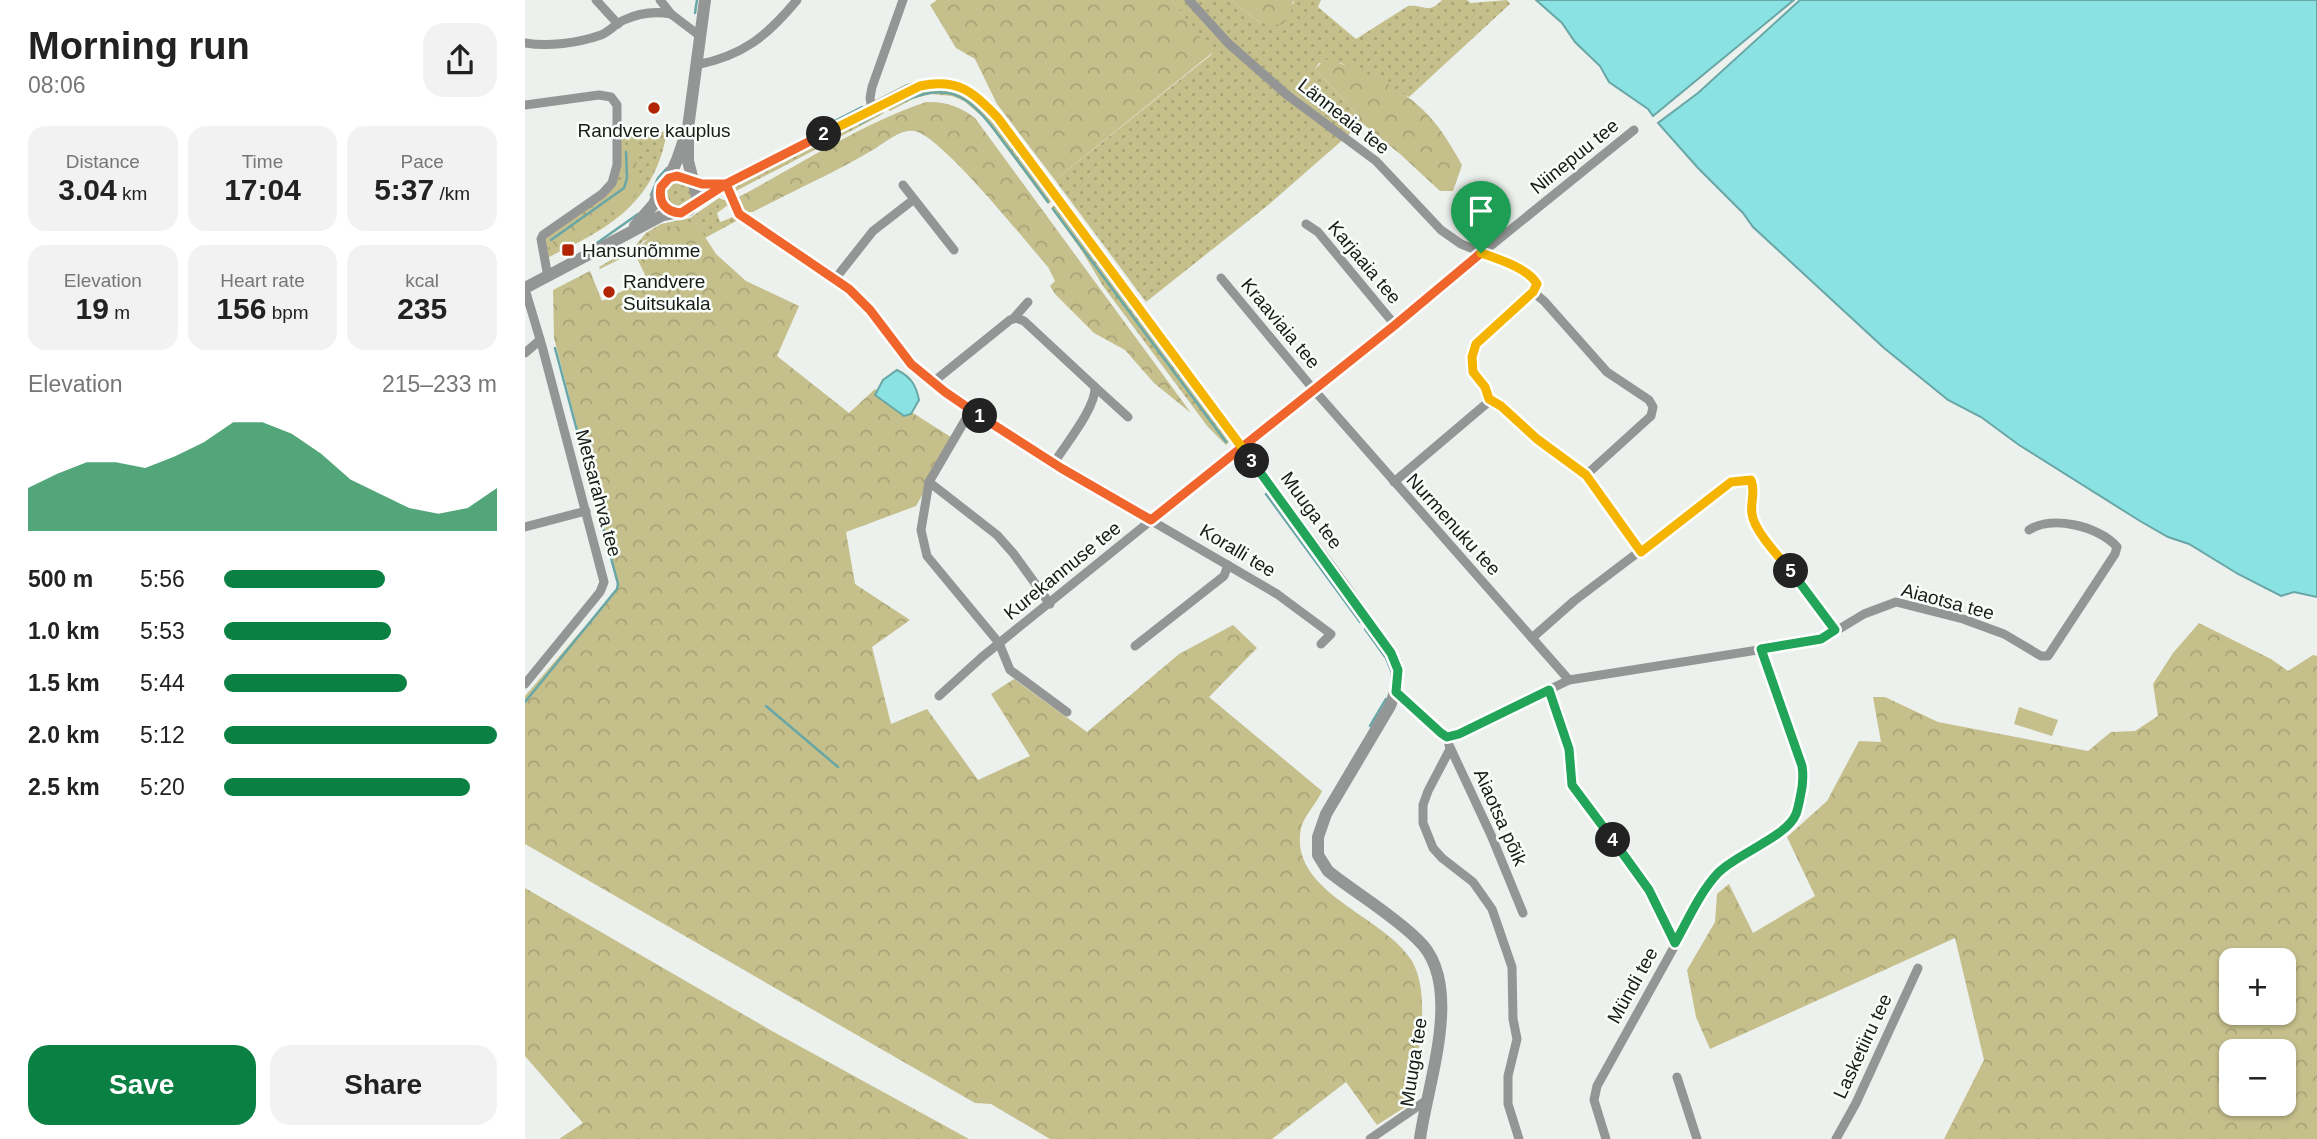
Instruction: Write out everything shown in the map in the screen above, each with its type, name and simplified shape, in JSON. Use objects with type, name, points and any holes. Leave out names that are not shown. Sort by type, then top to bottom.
[{"type":"street","points":[[596,0],[618,24]]},
{"type":"street","points":[[660,0],[671,14],[700,36]]},
{"type":"street","points":[[688,128],[669,178],[661,187],[661,201],[673,212],[689,210],[695,204],[697,196],[688,161],[688,128],[705,0]]},
{"type":"street","points":[[697,65],[727,57],[754,44],[797,0]]},
{"type":"street","points":[[872,109],[870,98],[873,87],[903,0]]},
{"type":"street","name":"Länneaia tee","points":[[1189,0],[1228,43],[1287,95],[1376,161],[1441,230],[1461,244],[1498,259],[1535,280],[1537,284],[1533,292]]},
{"type":"street","points":[[525,43],[561,43],[590,38],[645,13],[671,14]]},
{"type":"street","name":"Muuga tee","points":[[695,204],[726,184],[908,90],[942,83],[962,88],[982,101],[998,118],[1391,653],[1398,670],[1396,692],[1327,814],[1317,847],[1318,855],[1328,871],[1419,940],[1433,962],[1442,1002],[1420,1139]]},
{"type":"street","points":[[525,105],[599,94],[611,97],[617,105],[617,165],[614,177],[602,194],[543,235],[541,239],[548,277]]},
{"type":"street","name":"Niinepuu tee","points":[[1241,447],[1635,130]]},
{"type":"street","points":[[669,178],[677,176],[692,181],[726,184]]},
{"type":"street","name":"Koralli tee","points":[[726,184],[739,214],[857,297],[911,364],[932,383],[1054,463],[1277,594],[1331,634],[1321,643]]},
{"type":"street","points":[[903,185],[954,250]]},
{"type":"street","points":[[630,232],[660,193]]},
{"type":"street","points":[[835,279],[873,231],[913,200]]},
{"type":"street","points":[[525,289],[630,232],[673,212]]},
{"type":"street","name":"Karjaaia tee","points":[[1306,224],[1318,232],[1395,325]]},
{"type":"street","name":"Kraaviaia tee","points":[[1221,278],[1314,390]]},
{"type":"street","name":"Metsarahva tee","points":[[525,289],[603,574],[603,587],[525,684]]},
{"type":"street","points":[[1586,475],[1651,416],[1653,407],[1649,400],[1607,372],[1533,292],[1476,344],[1472,357],[1473,372],[1485,387],[1489,399],[1586,475],[1641,552]]},
{"type":"street","points":[[932,383],[1013,319],[1028,302]]},
{"type":"street","points":[[1013,319],[1024,320],[1128,417]]},
{"type":"street","points":[[525,353],[541,340]]},
{"type":"street","points":[[1054,463],[1085,415],[1094,398],[1095,387]]},
{"type":"street","name":"Nurmenuku tee","points":[[1314,390],[1569,680]]},
{"type":"street","points":[[1394,482],[1489,399]]},
{"type":"street","points":[[971,410],[929,482],[921,530],[927,556],[999,643],[1010,670],[1067,712]]},
{"type":"street","name":"Kurekannuse tee","points":[[939,696],[999,643],[1241,447]]},
{"type":"street","points":[[1532,638],[1574,601],[1731,482],[1751,480],[1754,488],[1752,516],[1757,526],[1835,630]]},
{"type":"street","points":[[929,482],[997,535],[1050,604]]},
{"type":"street","points":[[525,527],[586,511]]},
{"type":"street","name":"Aiaotsa tee","points":[[1447,737],[1459,734],[1569,680],[1821,639],[1882,606],[1896,602],[1963,619],[2004,635],[2042,656],[2048,656],[2117,547],[2111,540],[2085,526],[2040,523],[2029,530]]},
{"type":"street","points":[[1135,646],[1224,576],[1228,565]]},
{"type":"street","name":"Mündi tee","points":[[1606,1139],[1594,1100],[1597,1086],[1709,884],[1730,863],[1764,843],[1792,822],[1796,815],[1804,781],[1802,766],[1761,649]]},
{"type":"street","points":[[1549,690],[1569,749],[1572,785],[1649,890],[1675,943]]},
{"type":"street","points":[[1396,692],[1447,737]]},
{"type":"street","name":"Aiaotsa põik","points":[[1447,737],[1523,913]]},
{"type":"street","points":[[1450,749],[1428,791],[1423,805],[1423,823],[1433,848],[1473,883],[1492,909],[1513,967],[1513,1019],[1517,1039],[1508,1076],[1508,1104],[1519,1139]]},
{"type":"street","name":"Lasketiiru tee","points":[[1836,1139],[1856,1103],[1918,968]]},
{"type":"street","points":[[1677,1077],[1697,1139]]},
{"type":"street","points":[[1370,1139],[1427,1100]]},
{"type":"green space","points":[[937,0],[1172,0],[1212,53],[1055,180],[997,104],[975,59],[956,48],[930,5]]},
{"type":"green space","points":[[1172,0],[1230,0],[1261,23],[1294,3],[1293,0],[1321,0],[1318,7],[1356,39],[1408,6],[1429,8],[1442,0],[1467,0],[1471,3],[1507,0],[1510,4],[1409,97],[1341,63],[1319,63],[1315,69],[1362,123],[1267,206],[1146,302],[1055,180],[1212,54]]},
{"type":"green space","points":[[1230,0],[1293,0],[1290,18],[1281,25],[1261,23]]},
{"type":"green space","points":[[1325,59],[1357,69],[1388,84],[1428,115],[1462,165],[1453,191],[1440,191],[1362,123],[1315,69]]},
{"type":"green space","points":[[939,89],[962,95],[982,108],[1016,149],[1052,201],[1048,204],[985,119],[964,101],[952,96],[930,94],[890,111],[886,108],[921,91]]},
{"type":"green space","points":[[926,102],[952,105],[975,118],[1191,413],[1154,383],[1125,350],[1094,333],[1055,294],[1050,286],[1055,281],[1048,267],[1003,214],[943,150],[914,131],[894,136],[846,165],[753,212],[739,209],[737,198],[853,134]]},
{"type":"green space","points":[[881,110],[884,113],[870,121],[734,192],[736,186]]},
{"type":"green space","points":[[667,131],[652,178],[640,196],[609,224],[547,258],[544,243],[547,237],[611,190],[620,137]]},
{"type":"green space","points":[[635,142],[636,195],[627,205],[603,214],[592,229],[574,241],[549,250],[554,239],[625,189],[628,144]]},
{"type":"green space","points":[[678,181],[687,185],[691,194],[687,203],[678,207],[669,203],[665,194],[669,185]]},
{"type":"green space","points":[[719,198],[728,205],[717,213],[720,222],[733,217],[738,220],[705,238],[696,223],[643,241],[634,252],[600,269],[599,267],[635,246],[646,233],[661,224],[690,218]]},
{"type":"green space","points":[[1055,205],[1231,440],[1226,445],[1208,427],[1103,286],[1051,208]]},
{"type":"green space","points":[[696,223],[716,254],[746,281],[799,306],[777,356],[849,413],[875,389],[954,439],[916,506],[846,532],[855,584],[910,620],[872,647],[891,724],[927,709],[978,780],[1030,756],[991,694],[1014,679],[1087,732],[1179,654],[1233,625],[1257,648],[1209,697],[1322,791],[1301,828],[1301,850],[1309,870],[1323,887],[1381,930],[1399,945],[1412,961],[1418,976],[1422,1012],[1410,1104],[1377,1125],[1346,1082],[1272,1139],[1050,1139],[991,1104],[975,1103],[525,844],[525,696],[619,587],[554,338],[553,290],[590,271],[602,301],[647,279],[634,252],[648,239],[669,228]]},
{"type":"green space","points":[[2199,623],[2271,659],[2288,671],[2313,655],[2317,656],[2317,1139],[1944,1139],[1984,1060],[1955,938],[1710,1049],[1696,1017],[1687,970],[1715,922],[1717,894],[1729,884],[1753,933],[1815,896],[1787,837],[1827,801],[1859,741],[1881,742],[1873,697],[1885,697],[1938,722],[2088,751],[2111,732],[2135,731],[2158,716],[2153,684],[2173,653]]},
{"type":"green space","points":[[2019,707],[2058,720],[2052,736],[2014,724]]},
{"type":"green space","points":[[525,888],[772,1031],[969,1139],[559,1139],[583,1123],[525,1056]]},
{"type":"water","points":[[1536,0],[1794,0],[1653,116],[1648,109],[1609,82],[1600,66],[1575,42],[1562,23]]},
{"type":"water","points":[[1800,0],[2317,0],[2317,597],[2294,592],[2281,596],[2189,544],[2168,537],[2019,445],[1981,417],[1948,400],[1884,348],[1753,227],[1658,123],[1698,93]]},
{"type":"water","points":[[897,370],[912,382],[919,400],[911,414],[904,416],[875,395],[883,380]]},
{"type":"waterway","points":[[695,13],[697,0]]},
{"type":"waterway","points":[[888,108],[908,99],[941,92],[966,100],[989,123],[1048,202]]},
{"type":"waterway","points":[[815,131],[862,107]]},
{"type":"waterway","points":[[860,124],[880,112]]},
{"type":"waterway","points":[[551,240],[624,188],[627,178],[626,152]]},
{"type":"waterway","points":[[651,195],[658,178],[667,168]]},
{"type":"waterway","points":[[1053,209],[1226,442]]},
{"type":"waterway","points":[[597,243],[638,214]]},
{"type":"waterway","points":[[525,702],[617,589],[618,584],[555,348]]},
{"type":"waterway","points":[[1266,494],[1360,622]]},
{"type":"waterway","points":[[1365,629],[1386,658],[1391,670]]},
{"type":"waterway","points":[[1370,726],[1386,699]]},
{"type":"waterway","points":[[766,706],[838,767]]},
{"type":"place","name":"Randvere kauplus","points":[[654,108]]},
{"type":"place","name":"Hansunõmme","points":[[568,250]]},
{"type":"place","name":"Randvere Suitsukala","points":[[609,292]]},
{"type":"route","points":[[1481,253],[1395,325],[1241,447],[1151,520],[1061,468],[960,404],[932,383],[911,364],[870,310],[849,289],[739,214],[734,208],[726,184],[681,213],[666,208],[660,193],[664,182],[677,176],[702,184],[726,184],[920,86],[942,83],[973,93],[998,118],[1144,318],[1216,412],[1235,439],[1241,447],[1267,481],[1343,584],[1396,662],[1396,692],[1447,737],[1459,734],[1549,690],[1569,749],[1572,785],[1649,890],[1675,943],[1709,884],[1719,872],[1764,843],[1792,822],[1796,815],[1804,781],[1802,766],[1761,649],[1821,639],[1835,630],[1757,526],[1752,516],[1754,488],[1751,480],[1731,482],[1641,552],[1586,475],[1489,399],[1485,387],[1473,372],[1471,363],[1476,344],[1533,292],[1537,284],[1525,273],[1481,253]]}]
